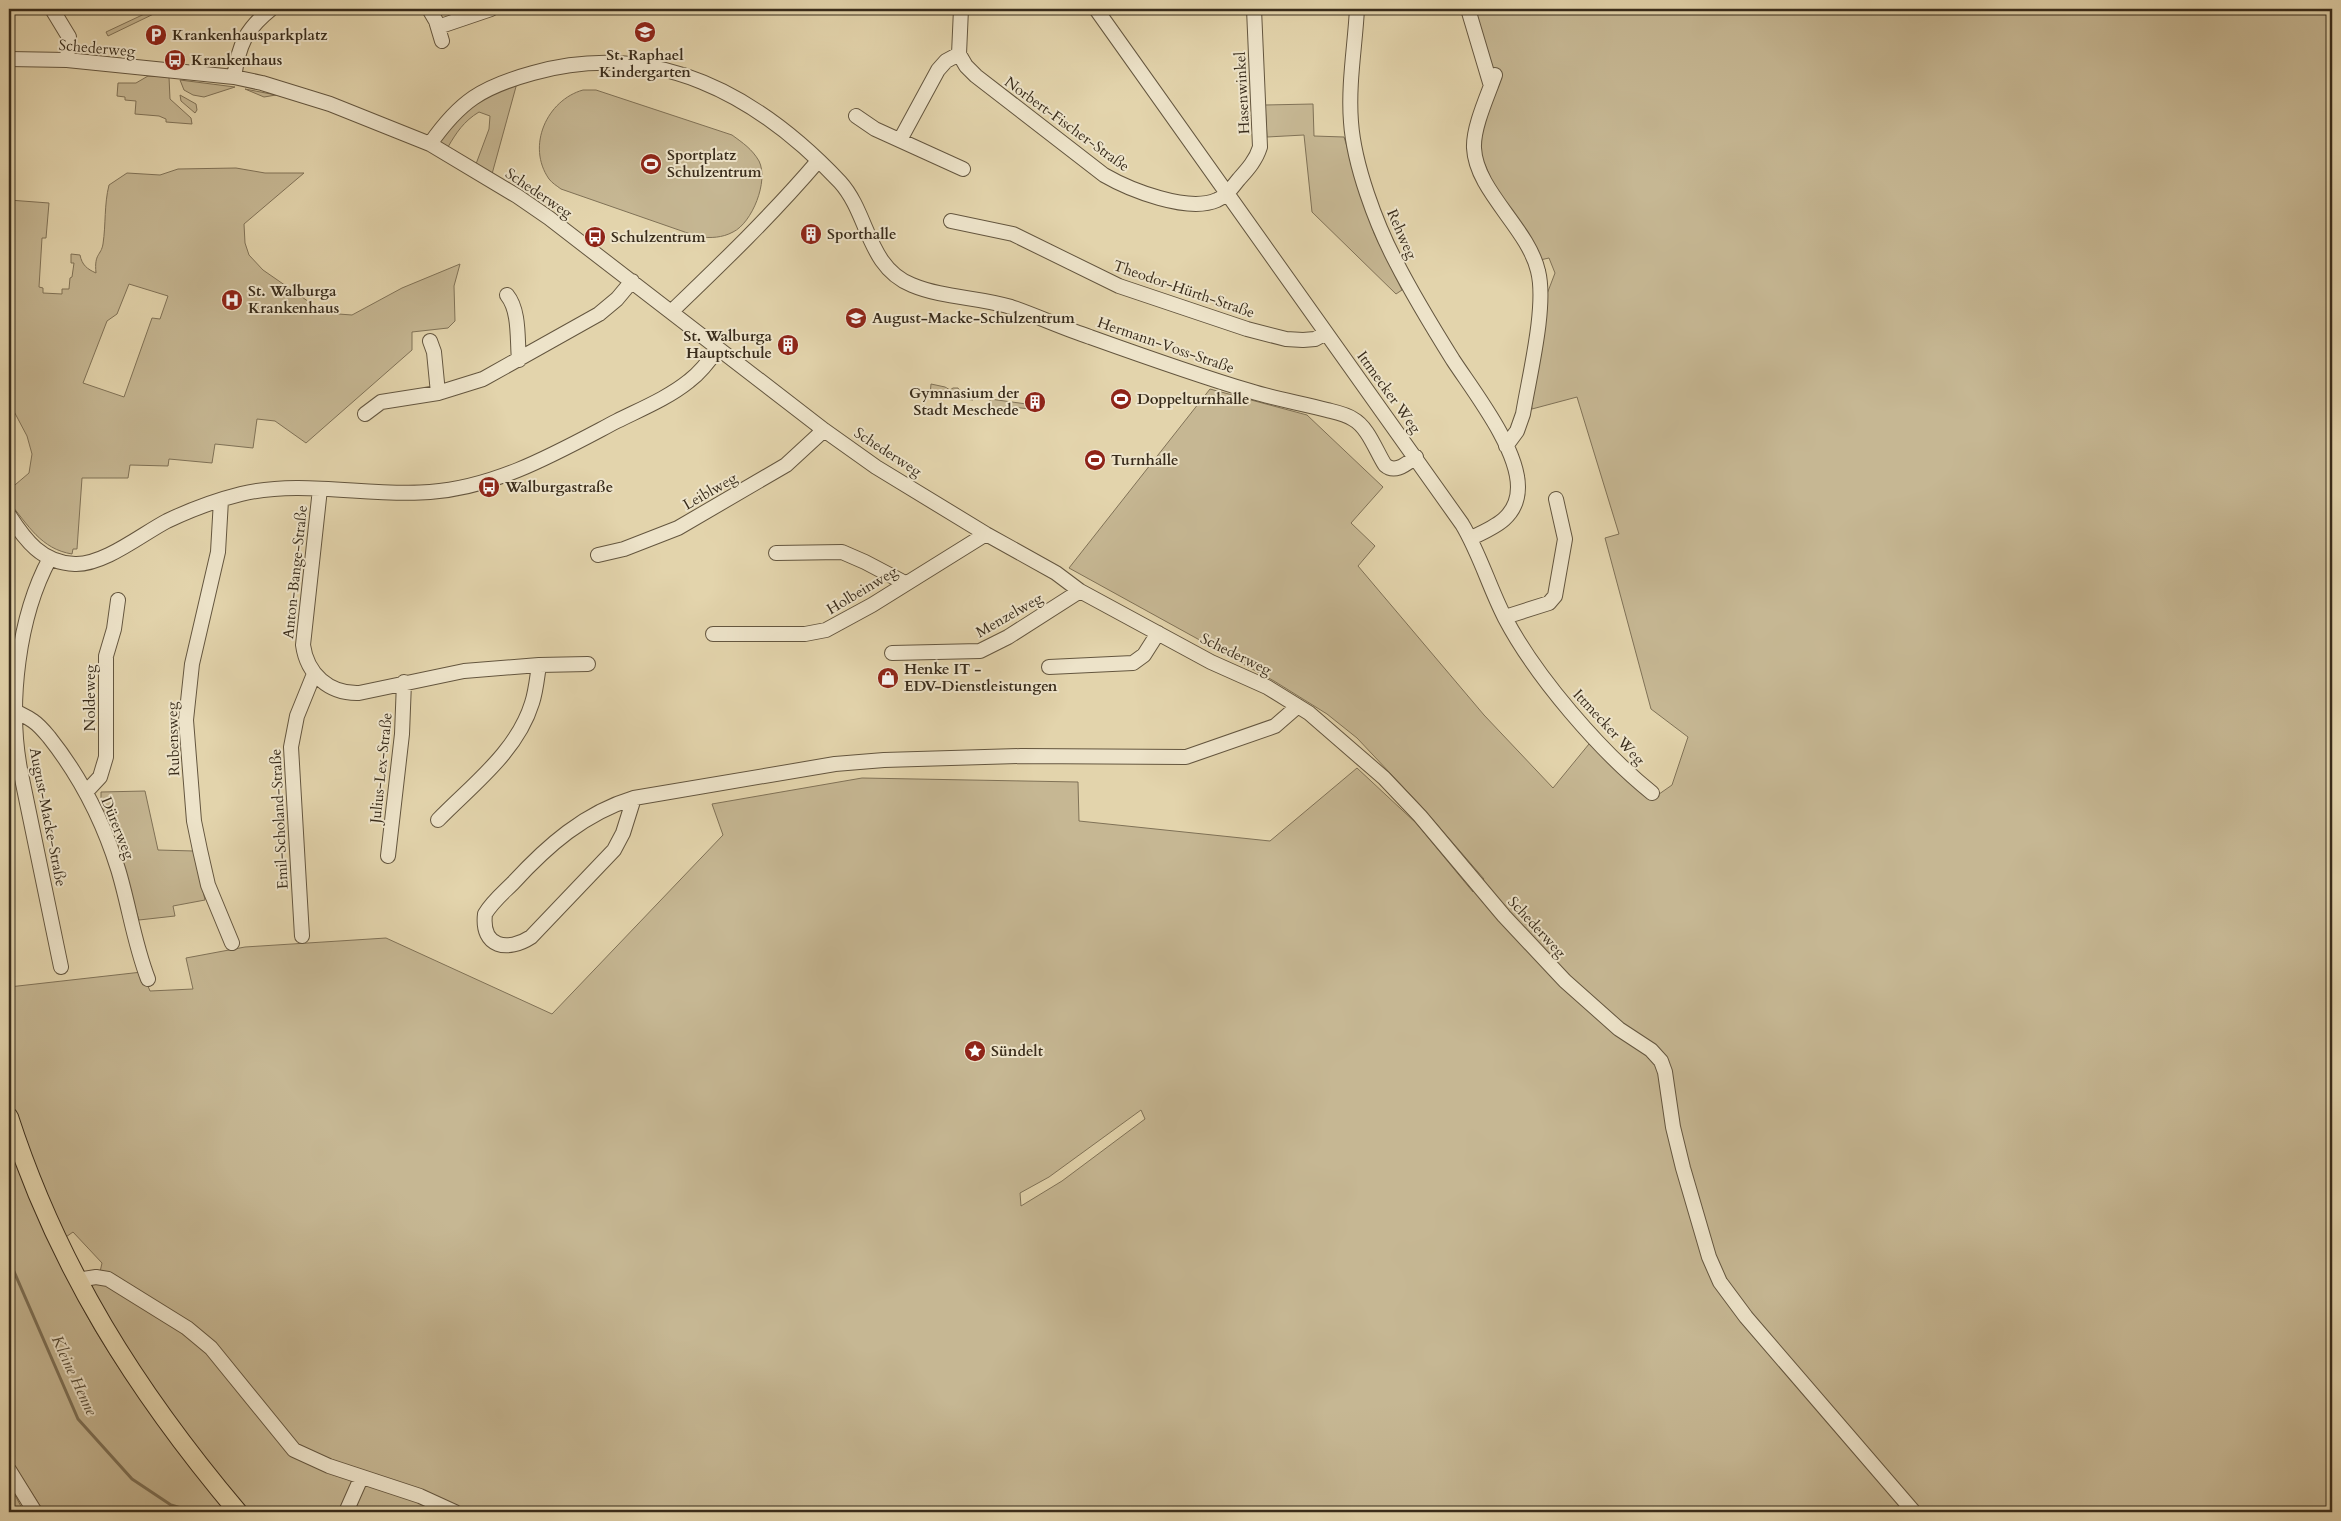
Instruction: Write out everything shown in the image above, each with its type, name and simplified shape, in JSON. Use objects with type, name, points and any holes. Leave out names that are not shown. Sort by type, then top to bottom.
[{"type":"main road","points":[[9,1117],[32,1182],[54,1233],[105,1331],[152,1404],[238,1512]]},
{"type":"street","points":[[52,9],[68,37],[67,60]]},
{"type":"street","points":[[234,77],[238,53],[243,40],[254,24],[271,9]]},
{"type":"street","points":[[429,9],[440,34],[491,9]]},
{"type":"street","points":[[900,140],[938,70],[946,62],[959,54],[962,9]]},
{"type":"street","name":"Ittmecker Weg","points":[[1096,9],[1226,194],[1416,457],[1471,538],[1505,617],[1548,684],[1629,773],[1652,793]]},
{"type":"street","name":"Hasenwinkel","points":[[1226,194],[1253,163],[1260,147],[1254,9]]},
{"type":"street","name":"Rehweg","points":[[1357,9],[1351,123],[1356,152],[1372,206],[1396,263],[1514,462],[1517,476],[1516,502],[1510,514],[1502,522],[1471,538]]},
{"type":"street","points":[[1468,9],[1493,81],[1475,140],[1476,160],[1490,189],[1533,254],[1539,272],[1541,291],[1522,414],[1517,431],[1506,446]]},
{"type":"street","name":"Norbert-Fischer-Straße","points":[[959,54],[966,66],[991,89],[1088,164],[1121,185],[1154,197],[1183,202],[1215,201],[1226,194]]},
{"type":"street","name":"Schederweg","points":[[9,59],[67,60],[234,77],[262,83],[330,104],[430,144],[524,201],[824,430],[876,467],[986,534],[1056,573],[1080,590],[1211,662],[1267,687],[1298,706],[1341,739],[1384,778],[1420,816],[1504,916],[1565,981],[1618,1029],[1656,1056],[1666,1072],[1678,1147],[1697,1220],[1709,1257],[1720,1282],[1746,1317],[1914,1512]]},
{"type":"street","name":"Hermann-Voss-Straße","points":[[430,144],[456,110],[477,95],[516,78],[565,66],[616,62],[665,70],[719,90],[764,116],[818,161],[851,196],[875,252],[898,278],[923,290],[1009,307],[1116,346],[1251,391],[1346,415],[1360,424],[1385,465],[1391,469],[1397,469],[1416,457]]},
{"type":"street","points":[[856,116],[875,129],[963,169]]},
{"type":"street","points":[[671,312],[749,238],[779,207],[818,161]]},
{"type":"street","name":"Theodor-Hürth-Straße","points":[[951,221],[1013,234],[1119,286],[1247,328],[1286,339],[1315,339],[1326,333]]},
{"type":"street","points":[[365,414],[381,402],[438,393],[473,383],[599,314],[618,299],[632,282]]},
{"type":"street","points":[[507,295],[511,300],[515,314],[518,360]]},
{"type":"street","points":[[430,341],[434,352],[438,393]]},
{"type":"street","points":[[9,515],[30,544],[50,558],[74,564],[94,561],[168,521],[221,500],[265,491],[320,489],[369,493],[428,492],[462,487],[495,478],[561,450],[671,392],[699,372],[718,348]]},
{"type":"street","name":"Leiblweg","points":[[598,555],[624,549],[678,528],[786,465],[824,430]]},
{"type":"street","name":"Anton-Bange-Straße","points":[[314,674],[307,660],[303,637],[320,489]]},
{"type":"street","points":[[1505,617],[1549,603],[1555,596],[1565,539],[1556,499]]},
{"type":"street","name":"Rubensweg","points":[[221,500],[218,552],[191,670],[186,720],[194,822],[208,885],[232,943]]},
{"type":"street","name":"Holbeinweg","points":[[713,634],[806,634],[820,632],[848,618],[986,534]]},
{"type":"street","points":[[776,554],[842,552],[905,583]]},
{"type":"street","name":"August-Macke-Straße","points":[[50,558],[38,582],[22,644],[12,709],[20,769],[62,967]]},
{"type":"street","name":"Menzelweg","points":[[892,653],[920,656],[970,652],[990,647],[1080,590]]},
{"type":"street","name":"Noldeweg","points":[[86,792],[100,777],[106,757],[106,656],[114,629],[118,600]]},
{"type":"street","points":[[1049,667],[1133,663],[1144,655],[1158,633]]},
{"type":"street","points":[[314,674],[327,685],[346,692],[364,692],[404,682],[464,671],[539,665],[588,664]]},
{"type":"street","points":[[438,820],[506,752],[517,736],[532,703],[539,665]]},
{"type":"street","name":"Emil-Scholand-Straße","points":[[302,936],[291,747],[297,716],[314,674]]},
{"type":"street","name":"Julius-Lex-Straße","points":[[388,856],[402,734],[404,682]]},
{"type":"street","points":[[634,798],[623,833],[614,850],[531,937],[521,944],[511,947],[491,939],[485,930],[484,914],[520,876],[571,829],[610,805],[634,798],[835,764],[884,760],[1031,756],[1186,757],[1275,726],[1298,706]]},
{"type":"street","name":"Dürerweg","points":[[12,709],[39,726],[86,792],[104,829],[117,867],[138,949],[148,979]]},
{"type":"street","points":[[77,1280],[96,1277],[108,1279],[187,1328],[211,1348],[294,1450],[306,1457],[361,1478],[420,1496],[455,1512]]},
{"type":"street","points":[[9,1470],[35,1512]]},
{"type":"street","points":[[346,1512],[361,1478]]},
{"type":"shaded area","points":[[155,9],[164,9],[108,36],[106,32]]},
{"type":"shaded area","points":[[1471,9],[2332,9],[2332,1512],[247,1512],[162,1407],[92,1296],[90,1284],[98,1281],[102,1263],[73,1232],[63,1239],[22,1133],[9,1091],[9,987],[142,972],[150,991],[193,989],[186,958],[245,947],[386,938],[552,1014],[723,835],[712,804],[862,778],[1078,782],[1079,821],[1270,841],[1357,768],[1416,823],[1473,892],[1484,879],[1422,807],[1357,738],[1327,714],[1274,681],[1069,568],[1210,389],[1307,415],[1383,487],[1351,523],[1375,546],[1358,566],[1484,715],[1553,788],[1589,744],[1652,799],[1672,785],[1688,737],[1651,709],[1605,538],[1619,534],[1577,397],[1532,409],[1528,380],[1547,294],[1555,273],[1549,258],[1540,260],[1498,195],[1482,158],[1479,144],[1500,71],[1488,67]],"holes":[[[1141,1110],[1145,1119],[1062,1181],[1021,1206],[1020,1193],[1049,1177]]]},
{"type":"shaded area","points":[[148,76],[169,77],[170,99],[191,118],[192,124],[166,122],[166,119],[159,116],[135,114],[136,101],[125,100],[125,97],[117,96],[118,83],[136,83]]},
{"type":"shaded area","points":[[180,80],[235,87],[204,97],[193,95],[184,90]]},
{"type":"shaded area","points":[[517,83],[492,174],[476,164],[489,129],[490,116],[479,112],[469,119],[448,147],[438,142],[463,114],[479,101]]},
{"type":"shaded area","points":[[245,89],[276,95],[264,97]]},
{"type":"shaded area","name":"Sportplatz Schulzentrum","points":[[583,90],[596,90],[732,135],[744,144],[759,161],[762,169],[762,179],[757,201],[746,220],[740,227],[729,234],[716,237],[699,237],[561,189],[549,179],[542,166],[540,139],[550,114],[559,103],[570,95]]},
{"type":"shaded area","points":[[180,95],[196,104],[197,110],[195,113],[181,101]]},
{"type":"shaded area","points":[[1313,104],[1314,136],[1344,137],[1374,233],[1402,290],[1396,294],[1312,212],[1304,135],[1267,137],[1265,105]]},
{"type":"shaded area","points":[[236,168],[265,173],[304,173],[244,224],[245,243],[249,255],[263,270],[325,313],[352,315],[402,288],[460,264],[454,286],[455,321],[448,328],[412,332],[412,350],[306,443],[275,421],[257,419],[253,448],[215,444],[212,463],[169,459],[168,466],[130,465],[128,478],[82,478],[77,549],[73,549],[72,554],[61,551],[36,535],[9,502],[9,490],[29,473],[32,454],[27,436],[9,402],[9,200],[49,203],[46,238],[42,238],[39,287],[43,288],[43,293],[62,294],[62,289],[69,289],[70,278],[72,277],[74,263],[71,263],[71,254],[80,255],[85,266],[96,273],[97,258],[103,244],[109,185],[127,173],[160,175],[178,169]],"holes":[[[129,284],[168,296],[160,319],[152,318],[124,397],[83,383],[107,321],[117,314]]]},
{"type":"shaded area","points":[[931,384],[950,390],[958,388],[960,391],[967,389],[983,391],[982,399],[974,398],[973,400],[930,395]]},
{"type":"shaded area","points":[[990,399],[1034,405],[1034,407],[1042,408],[1040,410],[1011,407],[1002,410],[989,410]]},
{"type":"shaded area","points":[[145,791],[158,850],[194,851],[205,900],[173,906],[175,916],[139,920],[101,806],[101,792]]},
{"type":"shaded area","points":[[9,1136],[62,1266],[87,1316],[145,1406],[226,1512],[44,1512],[9,1457]]},
{"type":"shaded area","points":[[9,1484],[24,1512],[9,1512]]},
{"type":"waterway","name":"Kleine Henne","points":[[9,1260],[78,1419],[132,1479],[171,1505],[194,1512]]},
{"type":"place","name":"St. Raphael Kindergarten","points":[[645,32]]},
{"type":"place","name":"Krankenhausparkplatz","points":[[156,35]]},
{"type":"place","name":"Krankenhaus","points":[[175,60]]},
{"type":"place","name":"Sportplatz Schulzentrum","points":[[651,164]]},
{"type":"place","name":"Sporthalle","points":[[811,234]]},
{"type":"place","name":"Schulzentrum","points":[[595,237]]},
{"type":"place","name":"St. Walburga Krankenhaus","points":[[232,300]]},
{"type":"place","name":"August-Macke-Schulzentrum","points":[[856,318]]},
{"type":"place","name":"St. Walburga Hauptschule","points":[[788,345]]},
{"type":"place","name":"Doppelturnhalle","points":[[1121,399]]},
{"type":"place","name":"Gymnasium der Stadt Meschede","points":[[1035,402]]},
{"type":"place","name":"Turnhalle","points":[[1095,460]]},
{"type":"place","name":"Walburgastraße","points":[[489,487]]},
{"type":"place","name":"Henke IT - EDV-Dienstleistungen","points":[[888,678]]},
{"type":"place","name":"Sündelt","points":[[975,1051]]}]
